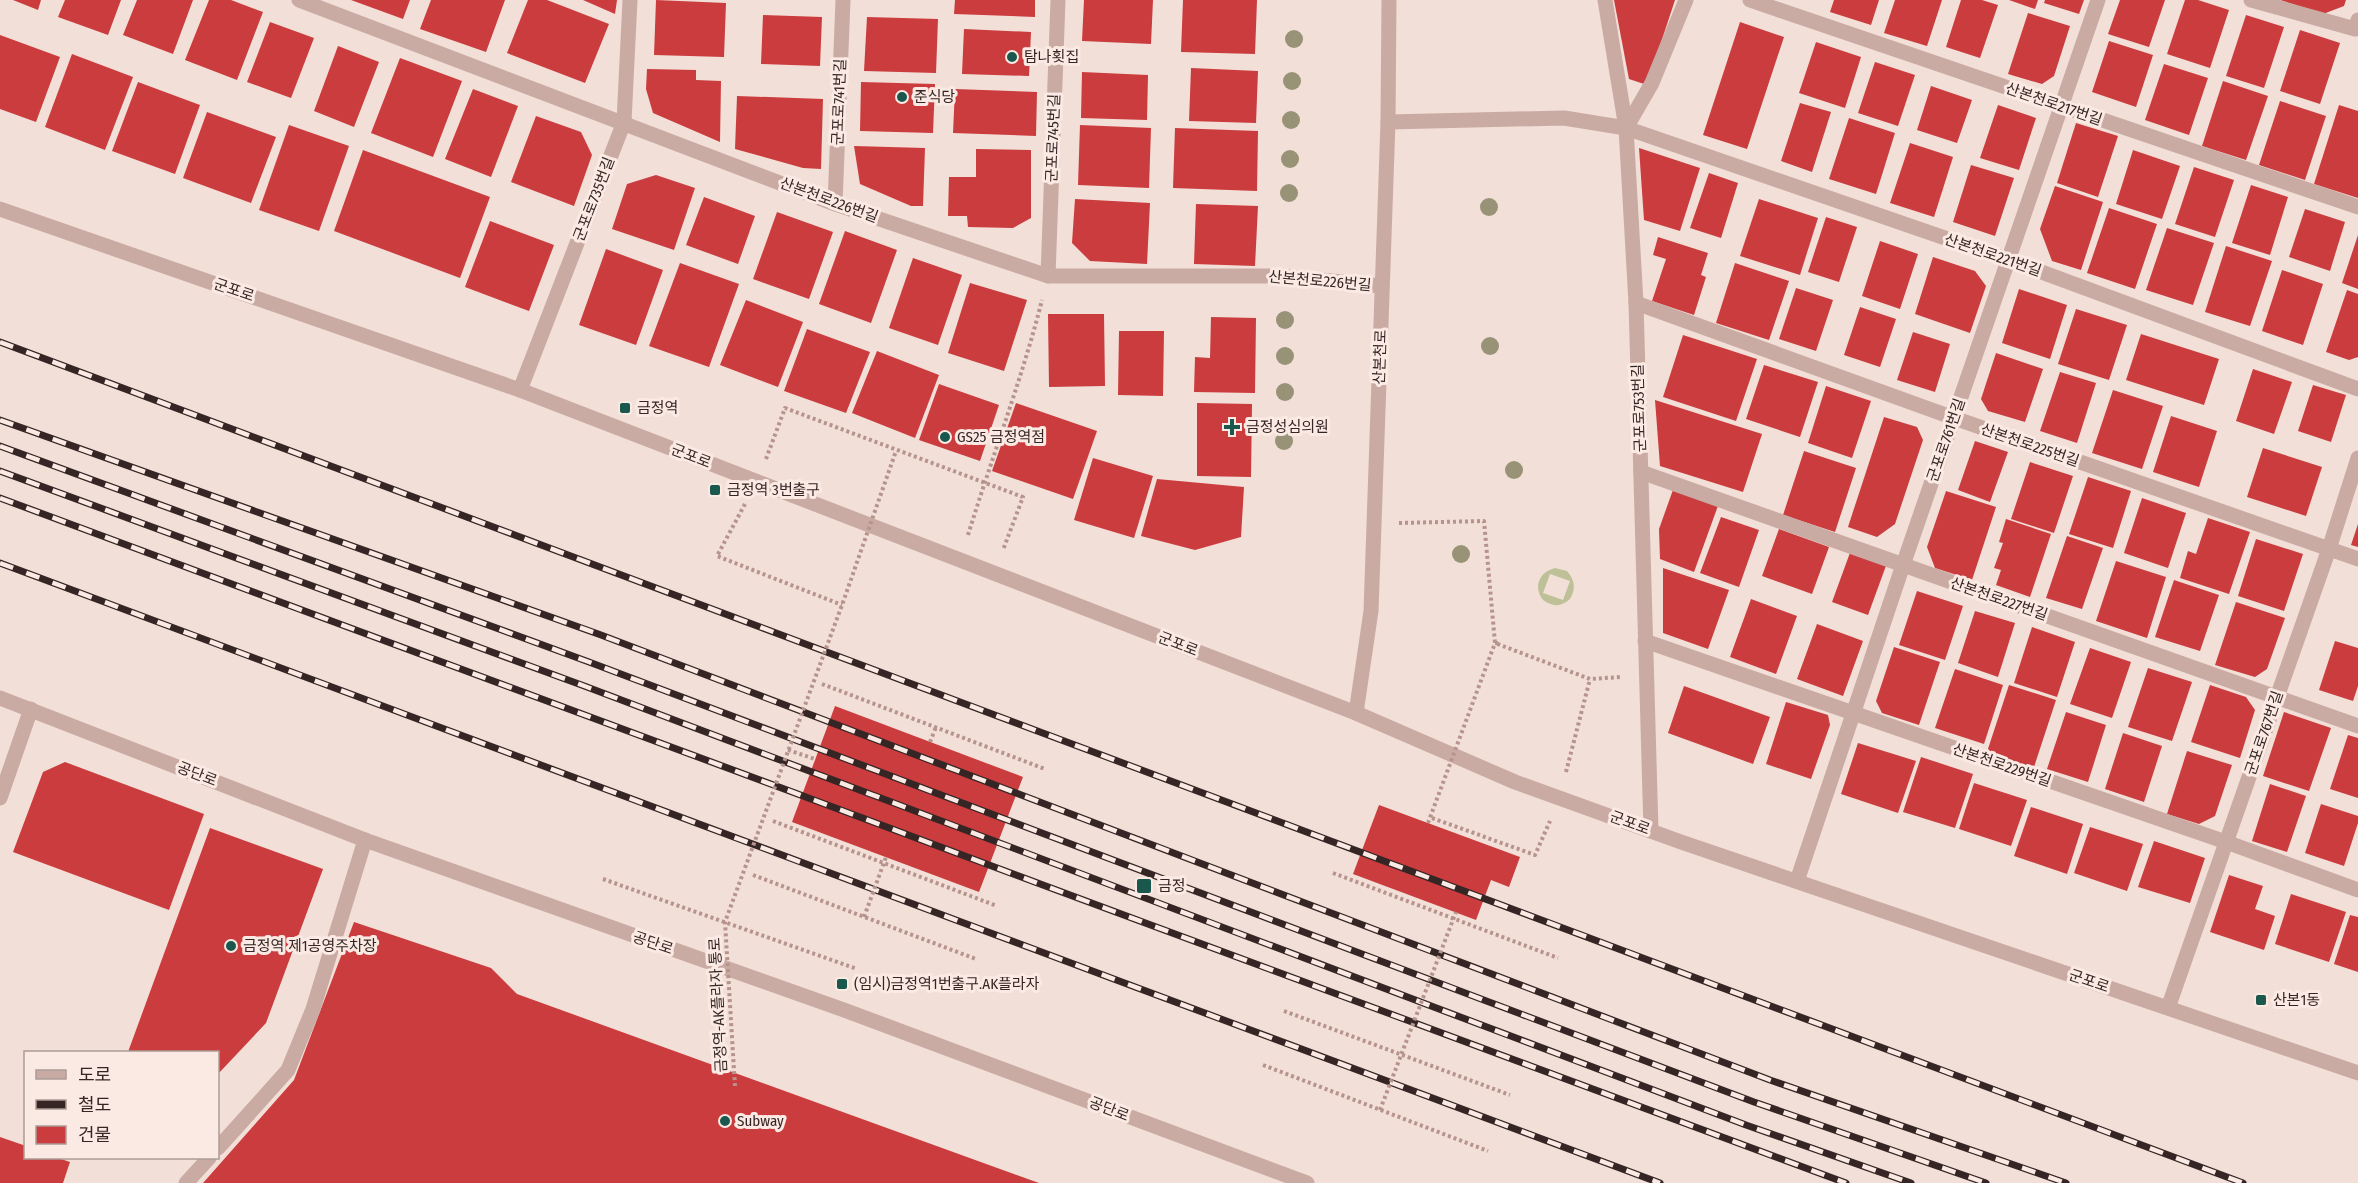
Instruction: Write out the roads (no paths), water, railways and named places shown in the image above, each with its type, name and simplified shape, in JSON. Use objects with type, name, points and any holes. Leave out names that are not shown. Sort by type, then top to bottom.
[{"type":"street","name":"군포로735번길","points":[[520,390],[624,122],[630,0]]},
{"type":"street","name":"군포로741번길","points":[[835,204],[843,0]]},
{"type":"street","name":"군포로745번길","points":[[1048,276],[1058,0]]},
{"type":"street","name":"산본천로","points":[[1356,713],[1371,611],[1388,122],[1389,0]]},
{"type":"street","name":"군포로753번길","points":[[1605,0],[1626,128],[1636,303],[1651,831]]},
{"type":"street","points":[[1626,128],[1652,83],[1686,0]]},
{"type":"street","name":"산본천로217번길","points":[[1750,0],[2358,207]]},
{"type":"street","name":"군포로761번길","points":[[1797,881],[1903,565],[2098,0]]},
{"type":"street","points":[[2251,0],[2355,29],[2358,21]]},
{"type":"street","name":"산본천로226번길","points":[[308,2],[835,204],[1048,276],[1281,276],[1382,286]]},
{"type":"street","name":"산본천로221번길","points":[[1388,122],[1564,118],[1626,128],[2009,260],[2358,388]]},
{"type":"street","name":"군포로","points":[[0,209],[520,390],[1356,713],[1515,782],[1681,842],[2358,1073]]},
{"type":"street","name":"산본천로225번길","points":[[1636,303],[1954,418],[2358,559]]},
{"type":"street","name":"군포로767번길","points":[[2168,1008],[2329,549],[2358,458]]},
{"type":"street","name":"산본천로227번길","points":[[1641,472],[2358,726]]},
{"type":"street","name":"산본천로229번길","points":[[1645,641],[2358,890]]},
{"type":"street","name":"공단로","points":[[0,698],[365,840],[844,1010],[1307,1183]]},
{"type":"street","points":[[0,798],[30,709]]},
{"type":"street","points":[[219,1147],[288,1070],[313,1009],[365,840]]},
{"type":"street","points":[[186,1183],[208,1159]]},
{"type":"railway","points":[[0,342],[2243,1183]]},
{"type":"railway","points":[[0,420],[601,635],[1770,1080],[2066,1183]]},
{"type":"railway","points":[[0,446],[589,662],[1754,1102],[1986,1183]]},
{"type":"railway","points":[[0,471],[587,687],[1746,1125],[1911,1183]]},
{"type":"railway","points":[[0,498],[1846,1183]]},
{"type":"railway","points":[[0,563],[1660,1183]]},
{"type":"place","name":"탐나횟집","points":[[1012,57]]},
{"type":"place","name":"준식당","points":[[902,97]]},
{"type":"place","name":"금정역","points":[[625,408]]},
{"type":"place","name":"금정성심의원","points":[[1232,427]]},
{"type":"place","name":"GS25 금정역점","points":[[945,437]]},
{"type":"place","name":"금정역 3번출구","points":[[715,490]]},
{"type":"place","name":"금정","points":[[1144,886]]},
{"type":"place","name":"금정역 제1공영주차장","points":[[231,946]]},
{"type":"place","name":"(임시)금정역1번출구.AK플라자","points":[[842,984]]},
{"type":"place","name":"산본1동","points":[[2261,1000]]},
{"type":"place","name":"Subway","points":[[725,1121]]}]
